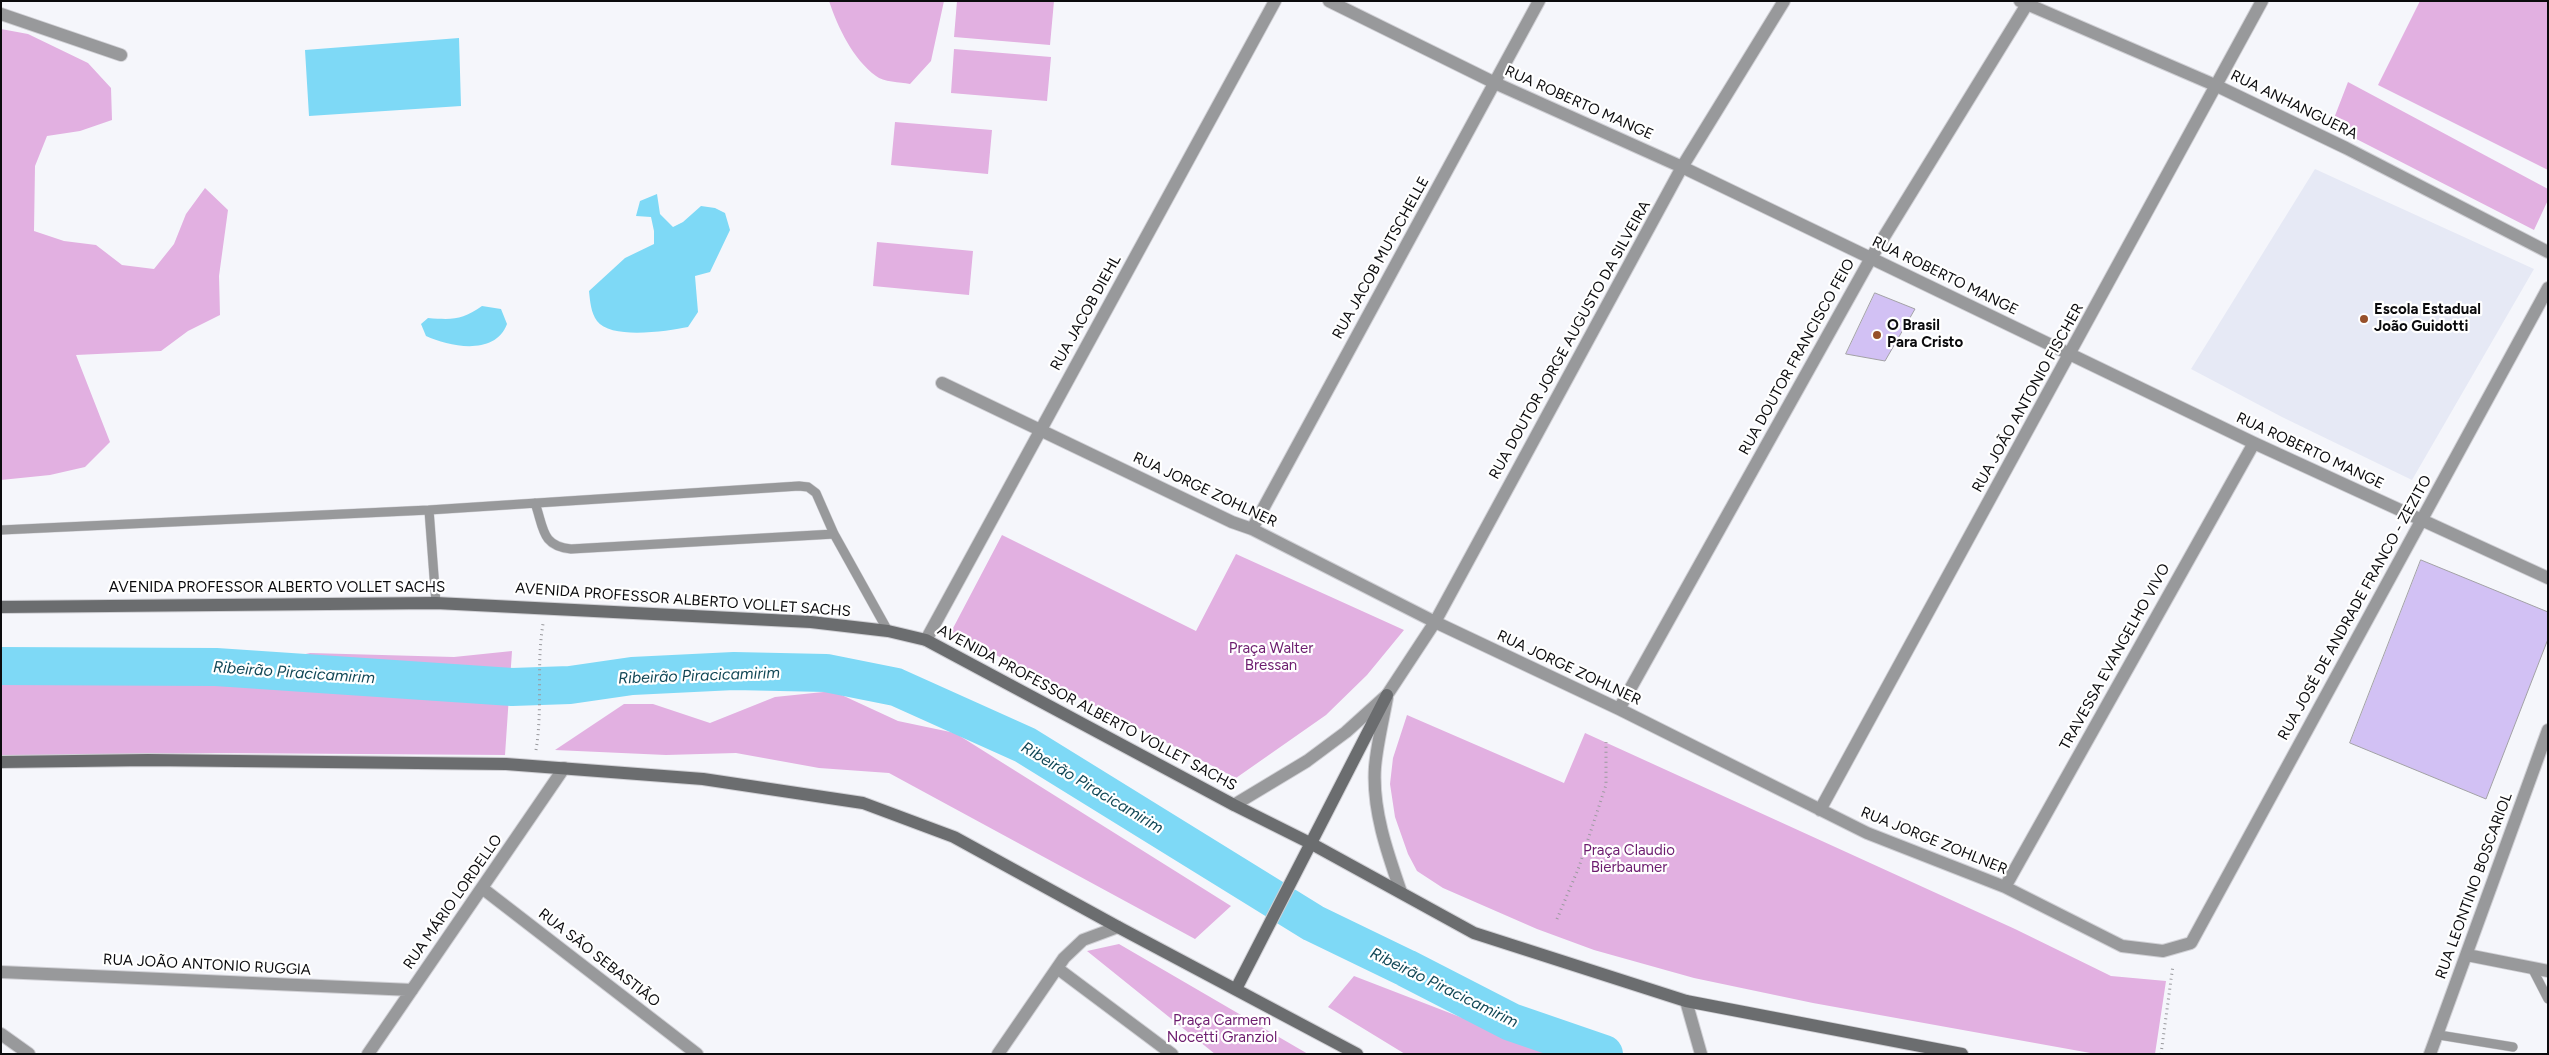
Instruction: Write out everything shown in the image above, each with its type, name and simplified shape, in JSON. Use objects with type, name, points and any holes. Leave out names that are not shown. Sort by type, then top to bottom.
[{"type":"main road","name":"AVENIDA PROFESSOR ALBERTO VOLLET SACHS","points":[[1,607],[436,603],[546,607],[810,622],[888,631],[926,640],[1234,805],[1312,844],[1474,933],[1686,1001],[1962,1054]]},
{"type":"main road","points":[[1236,989],[1291,878],[1312,844],[1387,695]]},
{"type":"main road","points":[[1,762],[148,760],[506,764],[704,779],[863,803],[954,836],[1118,928],[1357,1054]]},
{"type":"street","name":"RUA JACOB DIEHL","points":[[926,640],[1275,1]]},
{"type":"street","name":"RUA ROBERTO MANGE","points":[[1330,1],[1495,83],[1682,167],[2254,443],[2548,578]]},
{"type":"street","name":"RUA JACOB MUTSCHELLE","points":[[1252,530],[1539,1]]},
{"type":"street","name":"RUA DOUTOR JORGE AUGUSTO DA SILVEIRA","points":[[1234,805],[1307,761],[1346,732],[1387,695],[1434,622],[1682,167],[1784,1]]},
{"type":"street","name":"RUA JOÃO ANTONIO FISCHER","points":[[1820,810],[2262,1]]},
{"type":"street","name":"RUA ANHANGUERA","points":[[2025,2],[2217,86],[2346,148],[2548,252]]},
{"type":"street","name":"RUA DOUTOR FRANCISCO FEIO","points":[[1619,709],[1871,258],[2025,2]]},
{"type":"street","points":[[1,14],[121,54]]},
{"type":"street","name":"RUA JOSÉ DE ANDRADE FRANCO - ZEZITO","points":[[2191,943],[2548,288]]},
{"type":"street","name":"RUA JORGE ZOHLNER","points":[[942,383],[1252,530],[1434,622],[1619,709],[1867,833],[2005,888],[2122,946],[2163,951],[2191,943]]},
{"type":"street","name":"TRAVESSA EVANGELHO VIVO","points":[[2005,888],[2254,443]]},
{"type":"street","name":"RUA DOUTOR JORGE AUGUSTO DA SILVEIRA","points":[[1387,695],[1375,768],[1376,802],[1387,852],[1401,892]]},
{"type":"street","name":"RUA LEONTINO BOSCARIOL","points":[[2430,1054],[2439,1034],[2548,730]]},
{"type":"street","name":"RUA MÁRIO LORDELLO","points":[[368,1054],[564,768]]},
{"type":"street","name":"RUA SÃO SEBASTIÃO","points":[[482,888],[697,1054]]},
{"type":"street","points":[[998,1054],[1058,968],[1083,940],[1118,928]]},
{"type":"street","points":[[2467,955],[2548,971]]},
{"type":"street","points":[[1058,968],[1172,1054]]},
{"type":"street","name":"RUA JOÃO ANTONIO RUGGIA","points":[[1,972],[412,990]]},
{"type":"street","points":[[1686,1001],[1701,1054]]},
{"type":"street","points":[[1,1034],[29,1054]]},
{"type":"lane","points":[[1,530],[429,510],[799,486],[808,488],[816,493],[834,534],[888,631]]},
{"type":"lane","points":[[535,503],[549,543],[557,548],[571,549],[834,534]]},
{"type":"lane","points":[[429,510],[436,603]]},
{"type":"lane","points":[[2532,968],[2548,999]]},
{"type":"lane","points":[[2439,1034],[2513,1047]]},
{"type":"path","points":[[539,730],[539,651],[546,607]]},
{"type":"path","points":[[1557,919],[1579,867],[1606,785],[1606,742]]},
{"type":"path","points":[[2162,1054],[2175,948]]},
{"type":"shaded area","name":"Escola Estadual João Guidotti","points":[[2315,169],[2534,269],[2412,480],[2282,417],[2191,369]]},
{"type":"green space","points":[[829,1],[944,1],[931,61],[910,84],[879,78],[853,52],[837,22]]},
{"type":"green space","points":[[957,1],[1054,1],[1050,45],[954,37]]},
{"type":"green space","points":[[2420,1],[2548,1],[2548,170],[2378,85]]},
{"type":"green space","points":[[1,29],[28,34],[88,63],[111,88],[112,120],[80,131],[47,136],[35,166],[34,231],[64,241],[96,245],[122,265],[154,269],[174,244],[186,214],[205,188],[228,210],[219,276],[220,315],[188,331],[161,351],[76,355],[110,442],[85,467],[50,475],[1,480]]},
{"type":"green space","points":[[954,49],[1051,57],[1047,101],[951,93]]},
{"type":"green space","points":[[2348,82],[2548,189],[2548,200],[2534,230],[2331,126]]},
{"type":"green space","points":[[895,122],[992,130],[988,174],[891,165]]},
{"type":"green space","points":[[877,242],[973,251],[969,295],[873,286]]},
{"type":"green space","name":"Praça Walter Bressan","points":[[1002,535],[1196,631],[1236,554],[1404,630],[1367,675],[1326,715],[1236,778],[951,632]]},
{"type":"green space","points":[[512,651],[505,755],[216,753],[1,756],[1,675],[209,676],[310,653],[454,657]]},
{"type":"green space","points":[[833,691],[898,721],[955,733],[1231,906],[1195,939],[889,773],[819,768],[736,753],[666,755],[555,750],[624,704],[653,704],[710,723],[775,697]]},
{"type":"green space","name":"Praça Claudio Bierbaumer","points":[[1407,715],[1564,783],[1585,733],[2015,929],[2111,976],[2166,981],[2155,1054],[2096,1054],[1813,1003],[1694,978],[1594,950],[1537,929],[1443,888],[1417,871],[1408,854],[1395,817],[1390,784],[1393,758]]},
{"type":"green space","name":"Praça Carmem Nocetti Granziol","points":[[1119,944],[1308,1054],[1215,1054],[1087,951]]},
{"type":"green space","points":[[1354,976],[1556,1054],[1405,1054],[1328,1007]]},
{"type":"water","points":[[459,38],[461,106],[309,116],[305,50]]},
{"type":"water","points":[[657,194],[660,214],[673,227],[683,222],[701,206],[715,208],[725,213],[730,230],[710,272],[695,276],[698,312],[688,327],[640,333],[614,331],[604,327],[595,318],[590,303],[589,291],[625,258],[654,244],[651,217],[636,216],[640,201]]},
{"type":"water","points":[[482,306],[501,309],[507,324],[501,334],[493,341],[482,345],[459,345],[436,340],[426,336],[421,324],[428,318],[457,318],[469,314]]},
{"type":"building","name":"O Brasil Para Cristo","points":[[1875,293],[1915,309],[1885,361],[1846,354]]},
{"type":"building","points":[[2421,560],[2548,612],[2548,639],[2486,799],[2350,743]]},
{"type":"waterway","name":"Ribeirão Piracicamirim","points":[[1,666],[216,667],[512,687],[570,685],[632,676],[734,671],[826,673],[896,687],[1025,745],[1313,923],[1511,1022],[1604,1054]]},
{"type":"place","name":"Escola Estadual João Guidotti","points":[[2364,319]]},
{"type":"place","name":"O Brasil Para Cristo","points":[[1877,335]]}]
